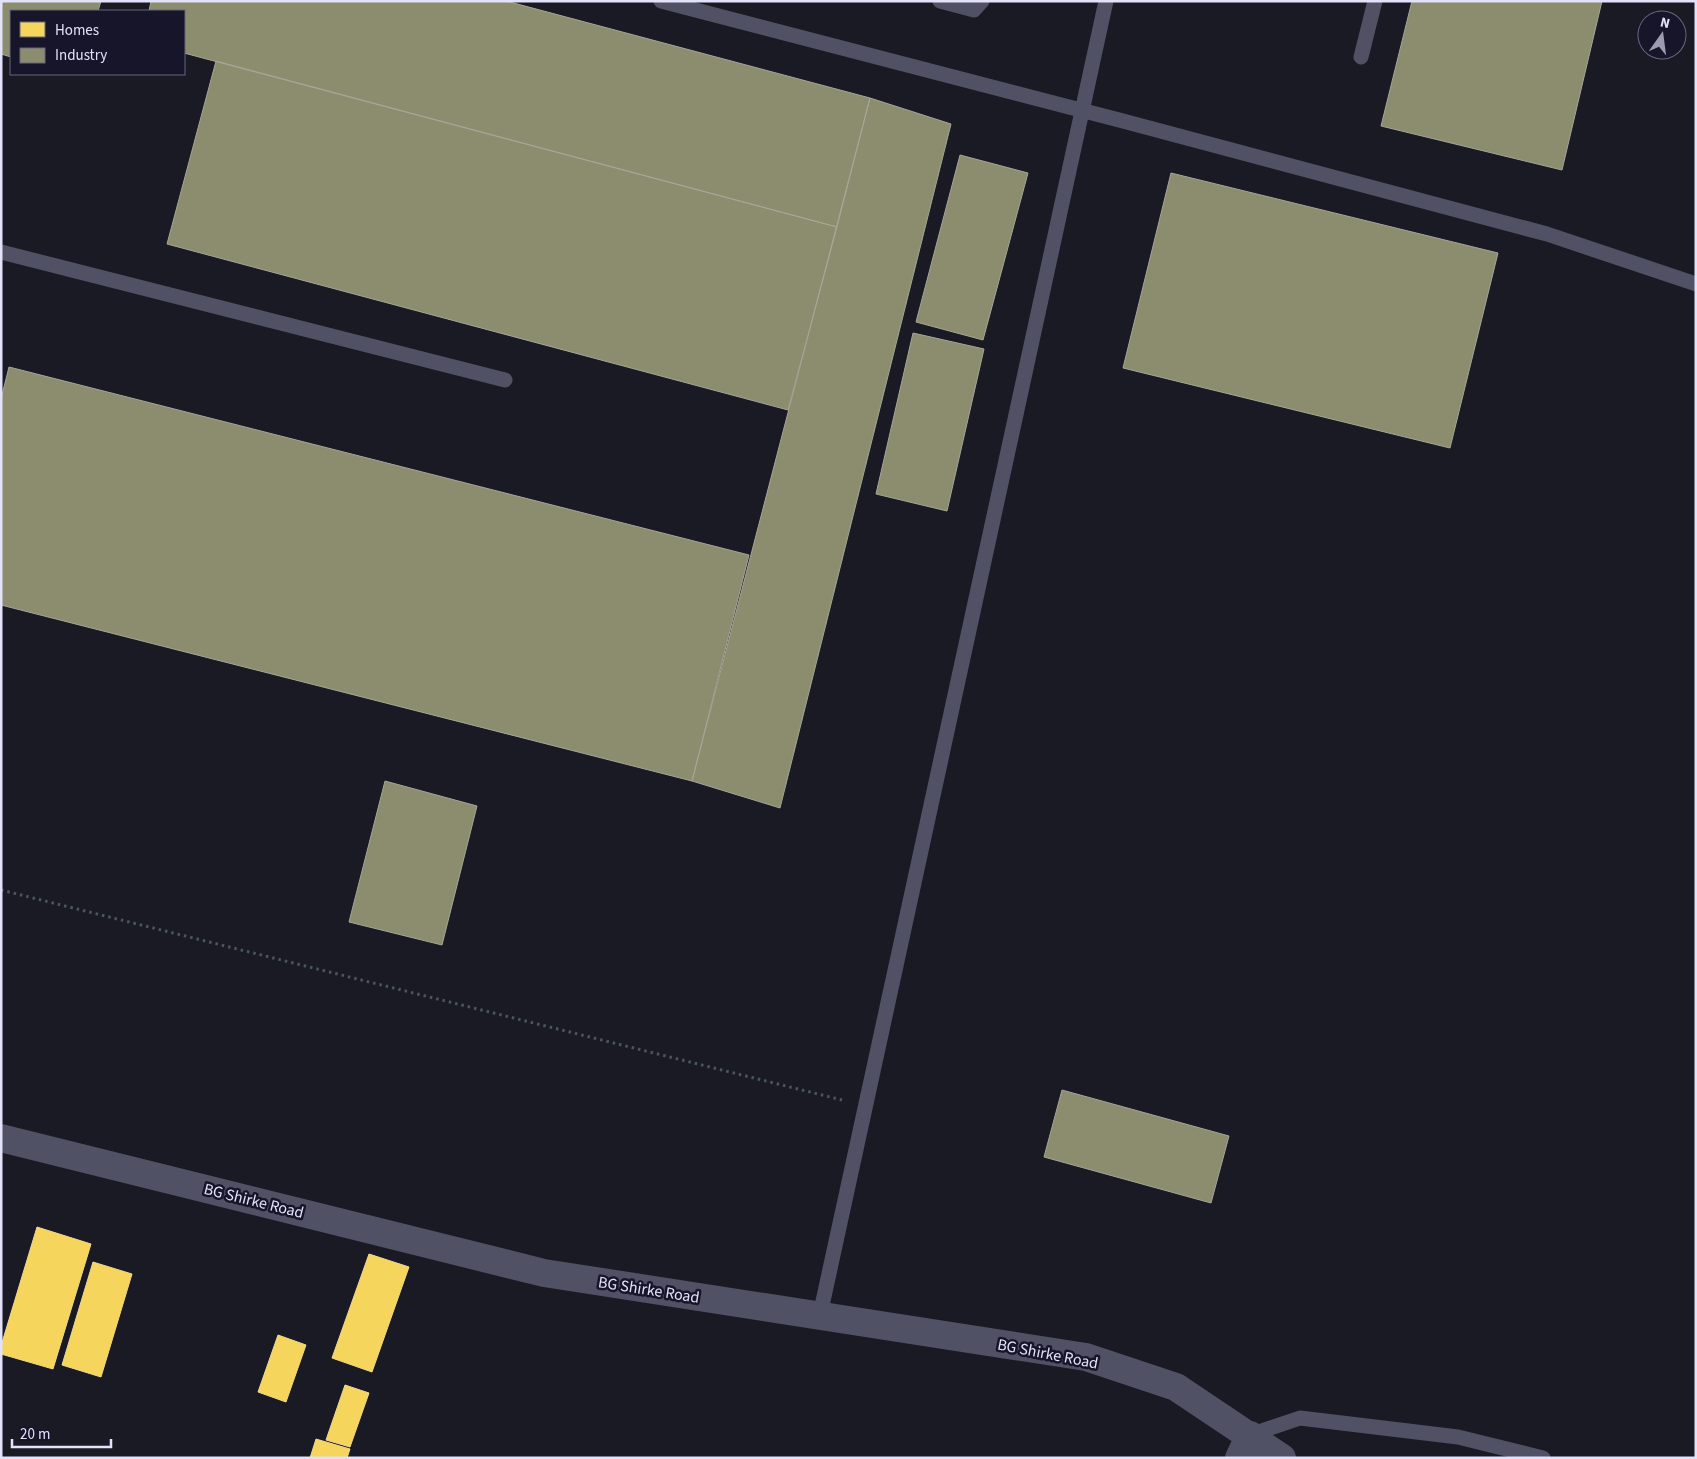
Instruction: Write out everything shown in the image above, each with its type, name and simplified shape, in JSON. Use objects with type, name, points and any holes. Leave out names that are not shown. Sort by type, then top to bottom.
[{"type":"street","name":"BG Shirke Road","points":[[1,1138],[544,1272],[1086,1358],[1176,1387],[1245,1446],[1282,1458]]},
{"type":"lane","points":[[661,1],[1082,110],[1547,234],[1696,284]]},
{"type":"lane","points":[[940,1],[974,10],[982,1]]},
{"type":"lane","points":[[820,1315],[1106,1]]},
{"type":"lane","points":[[1361,57],[1375,1]]},
{"type":"lane","points":[[1,252],[504,380]]},
{"type":"lane","points":[[1245,1446],[1300,1418],[1458,1437],[1543,1458]]},
{"type":"path","points":[[1,890],[866,1106]]},
{"type":"building: Homes","points":[[37,1227],[91,1244],[53,1369],[1,1354],[1,1346]]},
{"type":"building: Homes","points":[[369,1254],[409,1267],[372,1372],[332,1358]]},
{"type":"building: Homes","points":[[93,1262],[132,1274],[101,1377],[62,1365]]},
{"type":"building: Homes","points":[[278,1335],[306,1345],[286,1402],[258,1392]]},
{"type":"building: Homes","points":[[345,1385],[369,1393],[350,1447],[326,1440]]},
{"type":"building: Homes","points":[[316,1439],[350,1449],[347,1458],[310,1458]]},
{"type":"building: Industry","points":[[1,1],[101,1],[98,10],[10,10],[10,57],[1,54]]},
{"type":"building: Industry","points":[[151,1],[506,1],[870,98],[837,227],[185,53],[185,10],[149,10]]},
{"type":"building: Industry","points":[[1412,1],[1602,1],[1562,170],[1381,126]]},
{"type":"building: Industry","points":[[216,61],[837,227],[788,410],[167,244]]},
{"type":"building: Industry","points":[[870,98],[951,124],[780,808],[692,781]]},
{"type":"building: Industry","points":[[960,155],[1028,173],[983,340],[916,322]]},
{"type":"building: Industry","points":[[1171,173],[1498,253],[1450,448],[1123,368]]},
{"type":"building: Industry","points":[[913,333],[984,349],[947,511],[876,494]]},
{"type":"building: Industry","points":[[9,367],[749,555],[692,781],[1,605],[1,399]]},
{"type":"building: Industry","points":[[385,781],[477,806],[442,945],[349,922]]},
{"type":"building: Industry","points":[[1062,1090],[1229,1136],[1211,1203],[1044,1157]]}]
